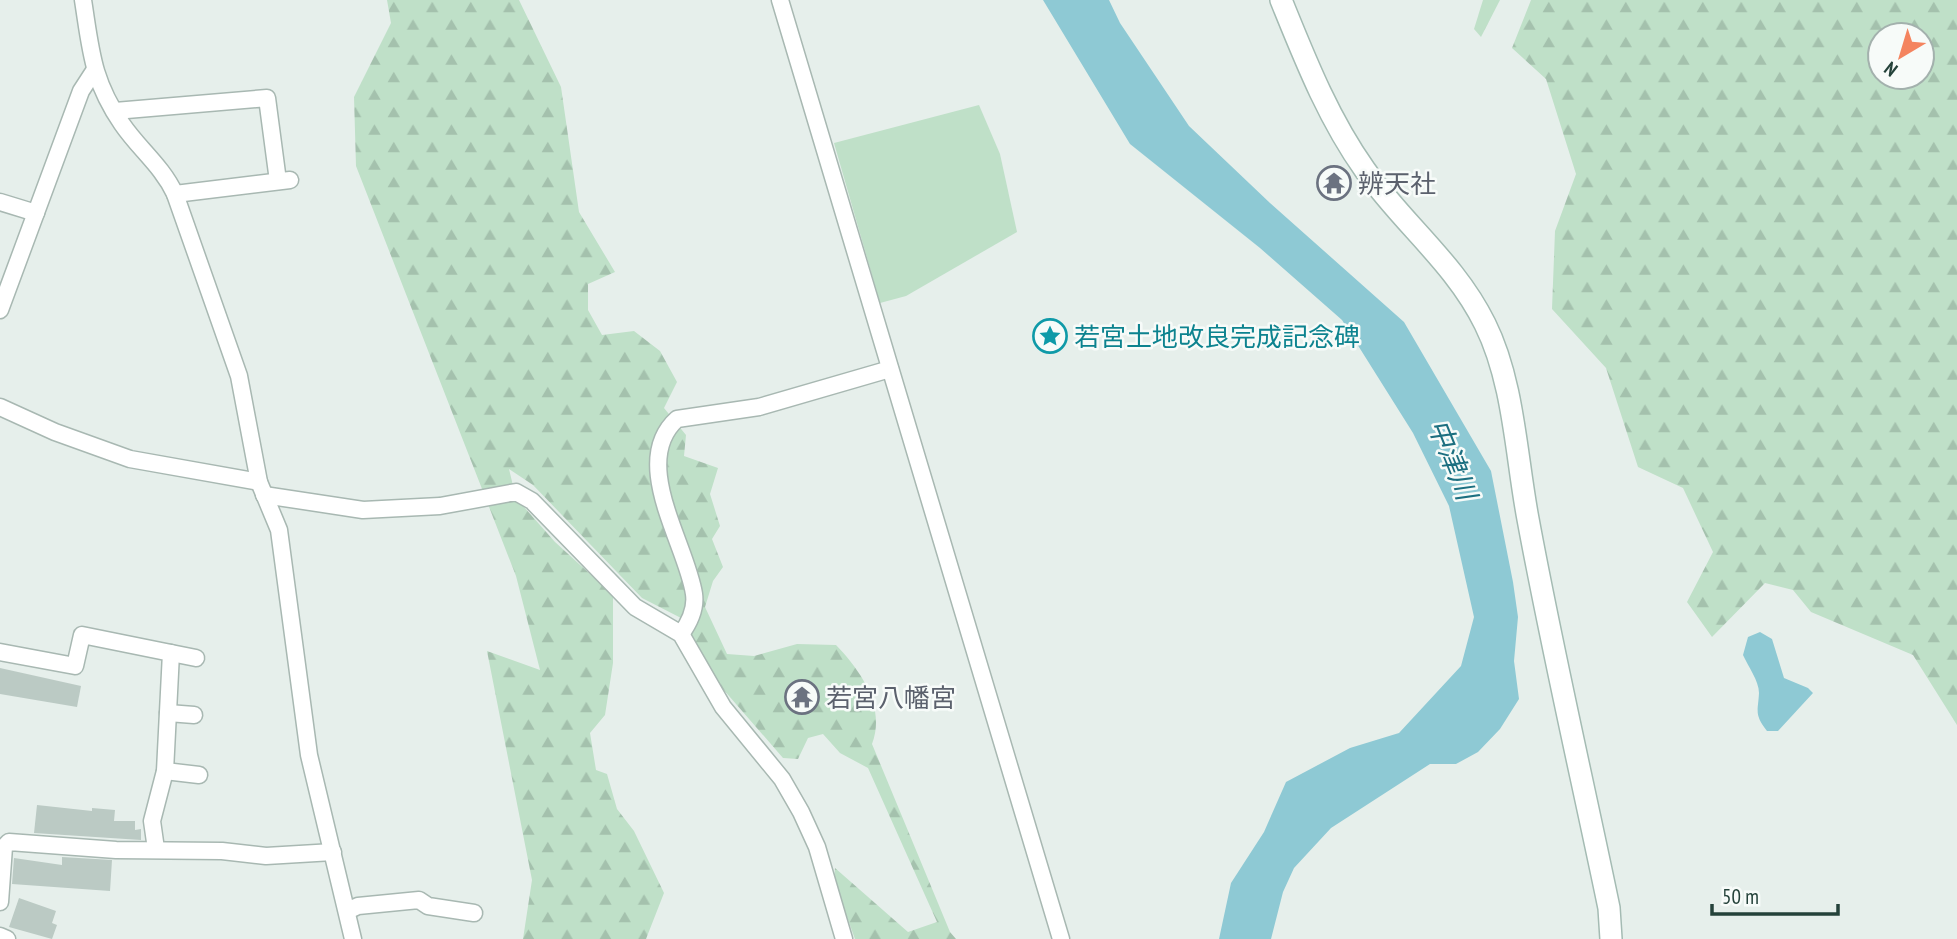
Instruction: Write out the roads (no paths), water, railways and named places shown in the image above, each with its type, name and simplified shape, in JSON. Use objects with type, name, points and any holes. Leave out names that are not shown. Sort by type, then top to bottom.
[{"type":"street","points":[[83,0],[94,71],[133,139],[159,166],[175,194],[239,376],[261,488],[279,530],[309,755],[353,939]]},
{"type":"street","points":[[780,0],[1061,939]]},
{"type":"street","points":[[1281,0],[1315,85],[1351,149],[1383,193],[1458,278],[1486,325],[1504,383],[1528,518],[1609,908],[1611,939]]},
{"type":"street","points":[[0,310],[81,91],[94,71]]},
{"type":"street","points":[[115,111],[211,109],[267,98],[284,180],[175,194]]},
{"type":"street","points":[[0,202],[36,213]]},
{"type":"street","points":[[681,634],[690,621],[695,596],[660,482],[662,446],[665,433],[671,425],[677,419],[759,407],[890,369]]},
{"type":"street","points":[[0,407],[130,459],[363,510],[393,510],[516,492],[536,505],[635,607],[681,634],[708,684],[750,743],[782,779],[801,812],[817,847],[844,939]]},
{"type":"street","points":[[0,652],[75,666],[82,635],[196,658]]},
{"type":"street","points":[[156,849],[152,821],[164,771],[171,653]]},
{"type":"street","points":[[168,713],[194,715]]},
{"type":"street","points":[[164,771],[199,775]]},
{"type":"street","points":[[0,902],[4,847],[9,842],[116,850],[222,850],[266,856],[333,852]]},
{"type":"street","points":[[347,911],[358,906],[419,900],[428,906],[474,913]]},
{"type":"street","points":[[0,936],[8,939]]},
{"type":"water","name":"中津川","points":[[1043,0],[1109,0],[1120,23],[1189,126],[1270,203],[1404,322],[1491,471],[1518,617],[1514,661],[1519,699],[1500,729],[1478,752],[1456,764],[1430,764],[1331,828],[1294,868],[1283,892],[1271,939],[1219,939],[1231,883],[1264,832],[1286,782],[1350,748],[1399,733],[1461,666],[1474,617],[1449,506],[1413,433],[1342,320],[1260,248],[1130,144]]},
{"type":"water","points":[[1760,632],[1772,639],[1784,678],[1808,688],[1813,693],[1778,731],[1767,731],[1760,721],[1759,688],[1743,655],[1748,637]]},
{"type":"place","name":"辨天社","points":[[1334,183]]},
{"type":"place","name":"若宮土地改良完成記念碑","points":[[1050,336]]},
{"type":"place","name":"若宮八幡宮","points":[[802,697]]}]
